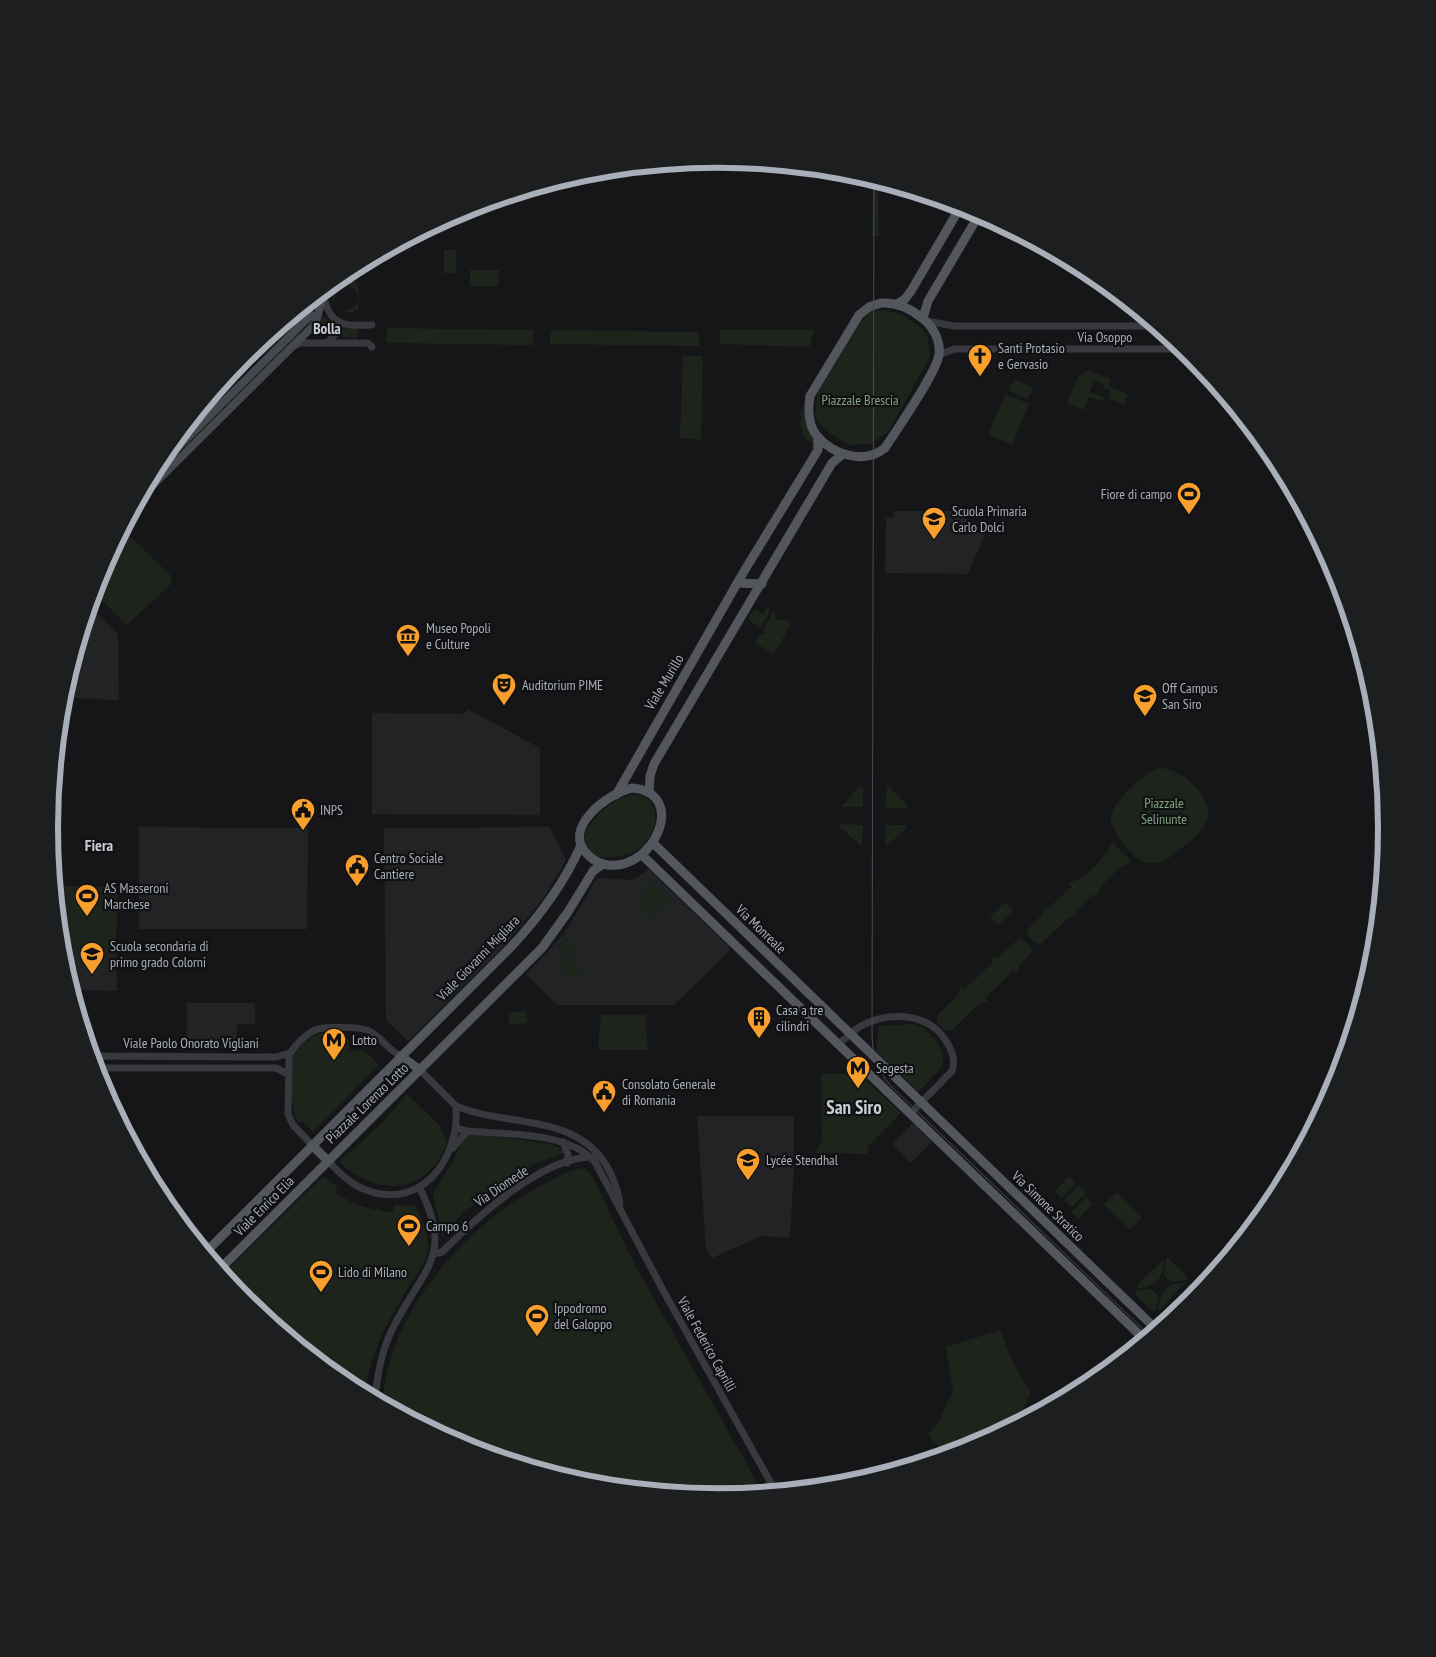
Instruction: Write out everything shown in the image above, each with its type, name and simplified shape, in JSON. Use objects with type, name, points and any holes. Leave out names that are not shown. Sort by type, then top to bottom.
[{"type":"main road","points":[[897,304],[905,299],[911,291],[957,213]]},
{"type":"main road","points":[[924,319],[928,301],[976,220]]},
{"type":"main road","points":[[156,482],[308,331],[320,301]]},
{"type":"main road","points":[[880,303],[897,304],[924,319],[936,336],[938,355],[932,370],[885,448],[873,455],[853,457],[841,452],[818,437],[808,413],[809,401],[834,356],[863,311],[880,303]]},
{"type":"main road","points":[[180,446],[315,312]]},
{"type":"main road","name":"Viale Murillo","points":[[616,795],[738,583],[818,450],[818,437]]},
{"type":"main road","points":[[649,794],[650,776],[654,764],[832,463],[841,452]]},
{"type":"main road","points":[[738,583],[762,584]]},
{"type":"main road","points":[[632,788],[649,794],[661,807],[662,826],[642,855],[618,865],[603,864],[590,857],[581,846],[579,832],[584,822],[598,807],[616,795],[632,788]]},
{"type":"main road","name":"Via Monreale","points":[[652,843],[850,1034]]},
{"type":"main road","name":"Viale Giovanni Migliara","points":[[402,1056],[525,932],[574,860],[581,846]]},
{"type":"main road","name":"Via Monreale","points":[[642,855],[839,1044]]},
{"type":"main road","points":[[661,873],[664,864],[672,862]]},
{"type":"main road","points":[[402,1056],[420,1070],[542,948],[568,912],[593,871],[603,864]]},
{"type":"main road","points":[[829,1035],[840,1024]]},
{"type":"main road","name":"Via Simone Stratico","points":[[850,1034],[1152,1326]]},
{"type":"main road","name":"Via Simone Stratico","points":[[839,1044],[1140,1336]]},
{"type":"main road","name":"Piazzale Lorenzo Lotto","points":[[312,1145],[402,1056]]},
{"type":"main road","name":"Piazzale Lorenzo Lotto","points":[[328,1161],[420,1070]]},
{"type":"main road","points":[[312,1145],[328,1161]]},
{"type":"main road","name":"Viale Enrico Elia","points":[[209,1249],[312,1145]]},
{"type":"main road","name":"Viale Enrico Elia","points":[[223,1266],[328,1161]]},
{"type":"street","points":[[325,298],[329,314],[336,321],[346,325],[372,325]]},
{"type":"street","points":[[315,312],[329,314]]},
{"type":"street","name":"Via Osoppo","points":[[924,319],[954,326],[1146,326]]},
{"type":"street","points":[[323,343],[336,334],[336,321]]},
{"type":"street","points":[[308,331],[311,336],[323,343]]},
{"type":"street","points":[[292,348],[300,344],[323,343],[368,343],[372,347]]},
{"type":"street","name":"Via Osoppo","points":[[938,355],[954,349],[1172,349]]},
{"type":"street","points":[[839,1044],[868,1022],[900,1016],[924,1020],[938,1030],[948,1044],[954,1066],[952,1071],[910,1114]]},
{"type":"street","name":"Piazzale Lorenzo Lotto","points":[[312,1145],[294,1127],[288,1116],[290,1053],[314,1030],[362,1028],[372,1032],[393,1053],[402,1056]]},
{"type":"street","name":"Viale Paolo Onorato Vigliani","points":[[99,1056],[276,1057],[290,1053]]},
{"type":"street","name":"Viale Paolo Onorato Vigliani","points":[[103,1068],[276,1068],[288,1074]]},
{"type":"street","name":"Piazzale Lorenzo Lotto","points":[[328,1161],[350,1182],[366,1190],[398,1194],[419,1187],[436,1173],[450,1153],[456,1128],[456,1106],[420,1070]]},
{"type":"street","name":"Viale Federico Caprilli","points":[[456,1106],[490,1117],[550,1126],[577,1137],[601,1156],[615,1183],[620,1205]]},
{"type":"street","name":"Viale Federico Caprilli","points":[[456,1128],[467,1131],[563,1142],[580,1149],[591,1157],[620,1205],[664,1292],[773,1487]]},
{"type":"street","points":[[450,1153],[467,1131]]},
{"type":"street","points":[[563,1142],[568,1154],[567,1163]]},
{"type":"street","points":[[591,1157],[601,1156]]},
{"type":"street","name":"Via Diomede","points":[[434,1254],[442,1252],[480,1214],[506,1195],[531,1180],[567,1163],[591,1157]]},
{"type":"street","name":"Via Diomede","points":[[376,1394],[382,1354],[391,1331],[434,1254],[434,1220],[419,1187]]},
{"type":"shaded area","name":"Scuola Primaria Carlo Dolci","points":[[894,511],[955,511],[987,530],[968,574],[885,573],[886,518],[894,518]]},
{"type":"shaded area","points":[[95,611],[118,634],[119,700],[70,698],[80,658]]},
{"type":"shaded area","points":[[468,709],[540,748],[540,815],[372,814],[372,713],[464,714]]},
{"type":"shaded area","points":[[139,827],[308,828],[307,929],[139,929]]},
{"type":"shaded area","points":[[550,827],[566,860],[546,895],[504,946],[408,1041],[386,1020],[384,828]]},
{"type":"shaded area","points":[[649,869],[731,949],[674,1005],[557,1005],[526,974],[564,934],[597,878],[632,880]]},
{"type":"shaded area","name":"Scuola secondaria di primo grado Colorni","points":[[68,947],[116,947],[117,991],[78,990]]},
{"type":"shaded area","points":[[187,1003],[255,1003],[255,1024],[237,1024],[236,1049],[187,1048]]},
{"type":"shaded area","name":"Lycée Stendhal","points":[[697,1116],[794,1116],[794,1168],[790,1238],[762,1236],[712,1258],[706,1250]]},
{"type":"shaded area","points":[[913,1123],[932,1142],[911,1163],[892,1145]]},
{"type":"green space","points":[[873,187],[878,188],[879,236],[872,236]]},
{"type":"green space","points":[[444,250],[456,250],[456,273],[444,273]]},
{"type":"green space","points":[[470,270],[499,270],[498,286],[470,286]]},
{"type":"green space","points":[[353,278],[358,286],[359,310],[355,310],[353,313],[346,312],[335,305],[332,296],[334,291],[335,304],[346,311],[358,304],[357,291],[346,284],[335,290]]},
{"type":"green space","name":"Piazzale Brescia","points":[[883,310],[902,314],[921,328],[928,337],[930,357],[888,432],[870,444],[850,445],[830,434],[818,422],[815,415],[818,393],[859,324],[871,312]]},
{"type":"green space","points":[[305,313],[298,324],[267,354],[263,350]]},
{"type":"green space","points":[[321,316],[327,318],[334,326],[331,334],[315,332]]},
{"type":"green space","points":[[341,328],[358,329],[358,339],[339,336]]},
{"type":"green space","points":[[387,328],[534,330],[533,345],[387,343]]},
{"type":"green space","points":[[550,330],[699,332],[699,346],[550,344]]},
{"type":"green space","points":[[720,330],[814,330],[809,347],[720,344]]},
{"type":"green space","points":[[299,332],[301,334],[228,406],[227,404]]},
{"type":"green space","points":[[683,356],[703,356],[701,440],[680,438]]},
{"type":"green space","points":[[1089,370],[1111,379],[1108,386],[1128,394],[1124,404],[1108,399],[1111,391],[1104,388],[1105,385],[1094,381],[1090,392],[1104,397],[1102,401],[1089,397],[1084,410],[1067,403],[1078,377]]},
{"type":"green space","points":[[1014,379],[1033,388],[1028,399],[1009,391]]},
{"type":"green space","points":[[1005,394],[1029,404],[1012,445],[988,435]]},
{"type":"green space","points":[[223,407],[225,409],[164,470],[171,459]]},
{"type":"green space","points":[[803,409],[814,439],[814,449],[811,448],[813,444],[801,434],[804,432],[799,423],[802,419],[800,412]]},
{"type":"green space","points":[[126,536],[130,536],[170,575],[172,580],[170,585],[128,624],[124,623],[100,597]]},
{"type":"green space","points":[[769,604],[769,614],[760,628],[748,619],[754,609],[763,614]]},
{"type":"green space","points":[[774,609],[776,619],[788,620],[791,624],[774,654],[755,643],[761,633],[765,632],[763,630]]},
{"type":"green space","name":"Piazzale Selinunte","points":[[1160,768],[1174,771],[1190,781],[1206,804],[1208,819],[1192,840],[1167,859],[1152,863],[1136,857],[1129,850],[1117,834],[1110,819],[1112,812],[1122,797],[1138,781],[1153,770]]},
{"type":"green space","points":[[860,785],[863,787],[863,807],[841,807]]},
{"type":"green space","points":[[887,785],[907,805],[907,808],[885,808]]},
{"type":"green space","points":[[633,794],[644,797],[651,802],[655,810],[656,818],[650,836],[637,850],[626,855],[602,857],[593,854],[585,843],[590,825],[606,808],[625,796]]},
{"type":"green space","points":[[841,824],[863,825],[862,847],[840,827]]},
{"type":"green space","points":[[885,825],[906,825],[907,827],[886,847]]},
{"type":"green space","points":[[1112,842],[1132,862],[1111,876],[1102,886],[1096,897],[1093,894],[1075,912],[1077,915],[1068,918],[1041,944],[1029,937],[1027,930],[1042,915],[1045,906],[1048,909],[1071,887],[1068,883],[1088,873],[1100,861]]},
{"type":"green space","points":[[652,883],[669,900],[660,909],[644,892]]},
{"type":"green space","name":"AS Masseroni Marchese","points":[[60,886],[118,887],[116,947],[68,947]]},
{"type":"green space","points":[[647,897],[661,911],[653,919],[639,905]]},
{"type":"green space","points":[[1005,902],[1013,910],[998,925],[990,917]]},
{"type":"green space","points":[[566,937],[581,952],[574,960],[558,945]]},
{"type":"green space","points":[[1021,937],[1033,950],[1019,966],[1016,974],[1013,971],[985,998],[988,1001],[979,1004],[951,1031],[944,1030],[937,1022],[937,1016],[958,995],[961,987],[964,990],[993,962],[990,958],[999,956]]},
{"type":"green space","points":[[565,956],[581,971],[573,980],[557,964]]},
{"type":"green space","points":[[526,1011],[528,1023],[509,1025],[508,1013]]},
{"type":"green space","points":[[601,1015],[645,1015],[648,1050],[601,1050],[598,1047]]},
{"type":"green space","points":[[915,1024],[931,1035],[936,1041],[943,1060],[943,1066],[918,1092],[876,1051],[879,1026]]},
{"type":"green space","points":[[321,1033],[339,1034],[349,1040],[349,1051],[365,1051],[379,1065],[313,1132],[302,1121],[298,1122],[296,1117],[292,1100],[292,1061],[302,1045]]},
{"type":"green space","points":[[823,1074],[859,1074],[901,1113],[869,1145],[867,1154],[815,1153],[822,1140],[821,1076]]},
{"type":"green space","points":[[407,1094],[440,1126],[447,1144],[438,1161],[426,1174],[413,1182],[399,1186],[385,1185],[369,1181],[339,1162],[382,1123]]},
{"type":"green space","points":[[462,1132],[549,1144],[567,1152],[534,1164],[466,1210],[442,1236],[433,1194],[459,1150]]},
{"type":"green space","name":"Ippodromo del Galoppo","points":[[585,1168],[590,1172],[636,1267],[760,1488],[675,1488],[589,1476],[547,1466],[465,1439],[384,1398],[387,1371],[398,1338],[414,1306],[435,1276],[486,1223],[514,1201],[574,1170]]},
{"type":"green space","name":"Lido di Milano","points":[[323,1176],[338,1187],[334,1193],[345,1199],[348,1198],[349,1202],[358,1205],[393,1212],[394,1205],[415,1205],[426,1231],[428,1246],[425,1260],[381,1338],[375,1351],[366,1387],[316,1353],[251,1296],[227,1271]]},
{"type":"green space","points":[[1069,1176],[1076,1183],[1062,1198],[1055,1191]]},
{"type":"green space","points":[[1079,1185],[1086,1193],[1072,1207],[1064,1200]]},
{"type":"green space","points":[[1117,1192],[1142,1217],[1130,1230],[1104,1205]]},
{"type":"green space","points":[[1086,1197],[1093,1204],[1078,1219],[1071,1213]]},
{"type":"green space","points":[[1168,1258],[1187,1276],[1186,1280],[1171,1282],[1164,1275],[1166,1259]]},
{"type":"green space","points":[[1164,1259],[1160,1277],[1157,1281],[1149,1286],[1136,1289],[1138,1284]]},
{"type":"green space","points":[[1186,1282],[1158,1310],[1165,1289],[1169,1286]]},
{"type":"green space","points":[[1151,1289],[1158,1295],[1156,1310],[1152,1311],[1135,1294],[1136,1291]]},
{"type":"green space","points":[[1000,1330],[1013,1363],[1031,1392],[1020,1416],[971,1439],[942,1450],[928,1434],[939,1421],[953,1390],[946,1347]]},
{"type":"tram line","points":[[874,187],[872,1032],[874,1054],[882,1074],[891,1086],[1145,1332]]},
{"type":"place","name":"Santi Protasio e Gervasio","points":[[980,377]]},
{"type":"place","name":"Fiore di campo","points":[[1189,515]]},
{"type":"place","name":"Scuola Primaria Carlo Dolci","points":[[934,540]]},
{"type":"place","name":"Museo Popoli e Culture","points":[[408,657]]},
{"type":"place","name":"Auditorium PIME","points":[[504,706]]},
{"type":"place","name":"Off Campus San Siro","points":[[1145,717]]},
{"type":"place","name":"INPS","points":[[303,831]]},
{"type":"place","name":"Centro Sociale Cantiere","points":[[357,887]]},
{"type":"place","name":"AS Masseroni Marchese","points":[[87,917]]},
{"type":"place","name":"Scuola secondaria di primo grado Colorni","points":[[92,975]]},
{"type":"place","name":"Casa a tre cilindri","points":[[759,1039]]},
{"type":"place","name":"Lotto","points":[[334,1061]]},
{"type":"place","name":"Segesta","points":[[858,1089]]},
{"type":"place","name":"Consolato Generale di Romania","points":[[604,1113]]},
{"type":"place","name":"Lycée Stendhal","points":[[748,1181]]},
{"type":"place","name":"Campo 6","points":[[409,1247]]},
{"type":"place","name":"Lido di Milano","points":[[321,1293]]},
{"type":"place","name":"Ippodromo del Galoppo","points":[[537,1337]]},
{"type":"district","name":"Bolla","points":[[327,329]]},
{"type":"district","name":"Fiera","points":[[99,845]]},
{"type":"district","name":"San Siro","points":[[854,1107]]}]
